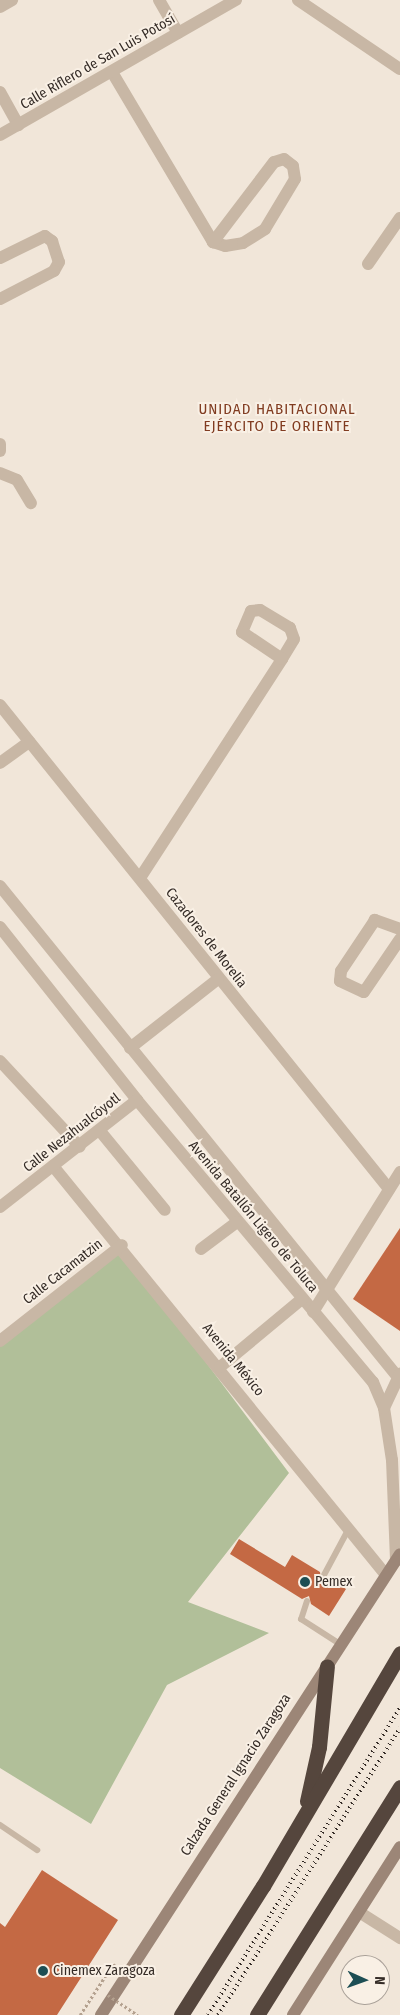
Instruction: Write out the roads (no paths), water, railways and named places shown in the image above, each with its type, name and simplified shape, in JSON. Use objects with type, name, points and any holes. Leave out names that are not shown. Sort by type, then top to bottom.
[{"type":"highway","points":[[181,2015],[297,1828],[400,1653]]},
{"type":"highway","points":[[297,1828],[319,1747],[327,1666]]},
{"type":"highway","points":[[257,2015],[400,1787]]},
{"type":"main road","name":"Calzada General Ignacio Zaragoza","points":[[101,2015],[398,1557]]},
{"type":"main road","points":[[293,2015],[400,1847]]},
{"type":"street","points":[[0,7],[12,0]]},
{"type":"street","points":[[159,0],[178,33]]},
{"type":"street","name":"Calle Riflero de San Luis Potosí","points":[[0,135],[236,0]]},
{"type":"street","points":[[298,0],[400,69]]},
{"type":"street","points":[[112,72],[213,242],[225,246],[243,243],[265,229],[295,179],[290,162],[274,162],[213,242]]},
{"type":"street","points":[[0,92],[18,125]]},
{"type":"street","points":[[368,264],[400,218]]},
{"type":"street","points":[[0,258],[45,236],[52,241],[59,262],[54,271],[0,299]]},
{"type":"street","points":[[0,444],[0,451]]},
{"type":"street","points":[[0,473],[17,480],[30,503]]},
{"type":"street","points":[[140,878],[282,659]]},
{"type":"street","name":"Cazadores de Morelia","points":[[0,705],[140,878],[218,979],[389,1189]]},
{"type":"street","points":[[0,763],[29,742]]},
{"type":"street","name":"Avenida Batallón Ligero de Toluca","points":[[0,886],[325,1289],[399,1375]]},
{"type":"street","points":[[400,929],[375,920],[341,971],[340,981],[364,992],[400,939]]},
{"type":"street","name":"Avenida Batallón Ligero de Toluca","points":[[0,926],[137,1100],[237,1222],[373,1382],[384,1408],[392,1460],[398,1557]]},
{"type":"street","points":[[130,1048],[218,979]]},
{"type":"street","points":[[2,1068],[80,1147]]},
{"type":"street","name":"Calle Nezahualcóyotl","points":[[0,1206],[80,1147],[137,1100]]},
{"type":"street","points":[[100,1131],[165,1210]]},
{"type":"street","name":"Avenida México","points":[[53,1166],[122,1245],[348,1530],[386,1575]]},
{"type":"street","points":[[314,1312],[325,1289],[400,1172]]},
{"type":"street","points":[[201,1249],[237,1222]]},
{"type":"street","name":"Calle Cacamatzin","points":[[0,1341],[122,1245]]},
{"type":"street","points":[[220,1367],[302,1299]]},
{"type":"street","points":[[384,1408],[399,1375]]},
{"type":"street","points":[[359,1912],[400,1938]]},
{"type":"lane","points":[[324,1575],[348,1530]]},
{"type":"lane","points":[[307,1602],[300,1619],[340,1644]]},
{"type":"lane","points":[[0,1826],[38,1850]]},
{"type":"railway","points":[[208,2015],[400,1708]]},
{"type":"railway","points":[[218,2015],[400,1728]]},
{"type":"place","name":"Pemex","points":[[305,1582]]},
{"type":"place","name":"Cinemex Zaragoza","points":[[43,1971]]},
{"type":"district","name":"UNIDAD HABITACIONAL EJÉRCITO DE ORIENTE","points":[[277,418]]}]
